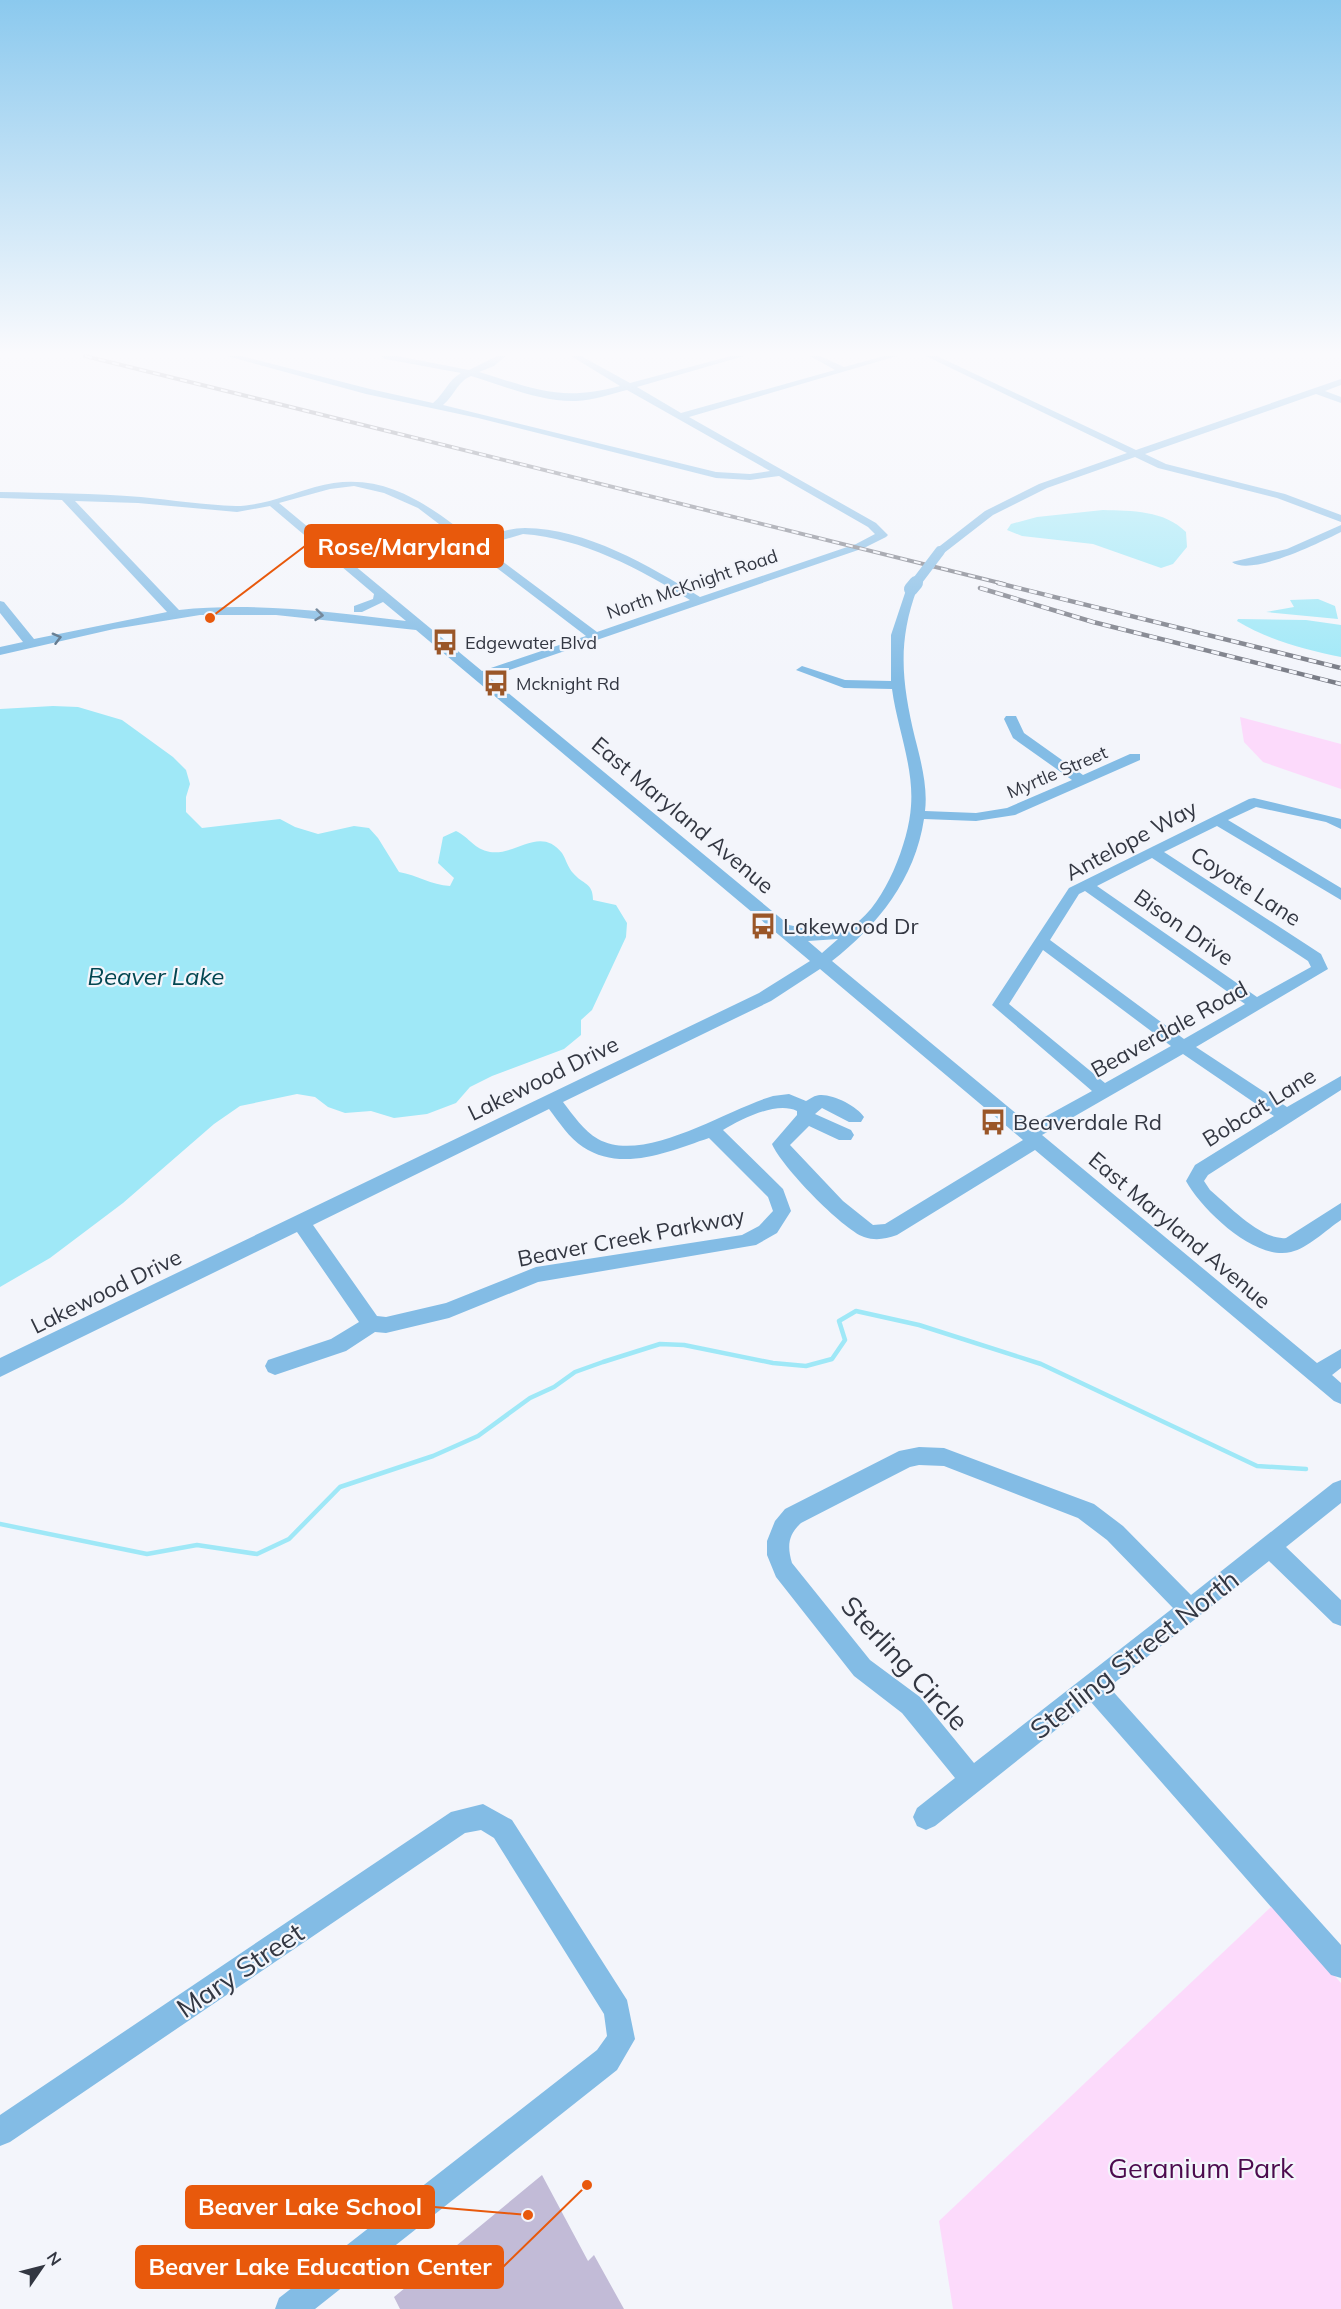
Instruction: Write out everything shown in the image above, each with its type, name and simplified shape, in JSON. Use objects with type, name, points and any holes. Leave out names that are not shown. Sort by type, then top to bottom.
[{"type":"street","points":[[672,464],[716,475],[750,477],[780,473]]},
{"type":"street","points":[[764,464],[780,473]]},
{"type":"street","name":"Lakewood Drive","points":[[0,1368],[765,996],[822,962],[862,926],[894,886],[910,850],[920,814],[918,784],[896,685],[896,637],[911,589],[940,551],[989,513],[1061,479],[1106,464]]},
{"type":"street","points":[[1158,464],[1174,470],[1272,494],[1341,519]]},
{"type":"street","name":"North McKnight Road","points":[[478,677],[875,540],[882,534],[872,525],[780,473]]},
{"type":"street","points":[[0,495],[169,502],[237,509],[337,484],[374,487],[400,494],[422,506],[596,637]]},
{"type":"street","points":[[65,497],[172,610],[280,611],[417,626]]},
{"type":"street","name":"East Maryland Avenue","points":[[271,502],[402,614],[1341,1395]]},
{"type":"street","points":[[1238,562],[1261,562],[1310,544],[1341,528]]},
{"type":"street","points":[[474,545],[517,532],[537,532],[623,560],[667,581],[699,601]]},
{"type":"street","points":[[358,609],[378,601],[380,595]]},
{"type":"street","points":[[0,641],[28,639],[95,628],[172,610],[273,601],[402,614]]},
{"type":"street","points":[[0,605],[28,639]]},
{"type":"street","points":[[0,651],[28,639]]},
{"type":"street","points":[[802,670],[834,682],[854,685],[896,685]]},
{"type":"street","points":[[1011,719],[1018,735],[1083,781]]},
{"type":"street","name":"Myrtle Street","points":[[920,814],[976,817],[1010,812],[1135,757]]},
{"type":"street","name":"Antelope Way","points":[[1102,1091],[1000,1005],[1074,891],[1254,802],[1331,819],[1341,825]]},
{"type":"street","points":[[1217,820],[1341,895]]},
{"type":"street","name":"Coyote Lane","points":[[1153,852],[1315,958]]},
{"type":"street","name":"Bison Drive","points":[[1086,885],[1257,1005]]},
{"type":"street","points":[[768,917],[797,933],[815,938],[830,938],[862,926]]},
{"type":"street","points":[[1041,941],[1184,1046],[1287,1116]]},
{"type":"street","name":"Beaverdale Road","points":[[806,1113],[781,1144],[784,1151],[854,1222],[869,1232],[890,1230],[1102,1091],[1317,972],[1321,965],[1315,958]]},
{"type":"street","name":"Bobcat Lane","points":[[1341,1082],[1201,1170],[1195,1181],[1200,1192],[1257,1239],[1274,1247],[1290,1245],[1341,1210]]},
{"type":"street","points":[[552,1101],[580,1135],[605,1151],[628,1153],[656,1147],[712,1130],[718,1124],[773,1102],[789,1100],[806,1113],[845,1135]]},
{"type":"street","points":[[806,1113],[819,1101],[835,1105],[855,1117]]},
{"type":"street","name":"Beaver Creek Parkway","points":[[371,1323],[386,1325],[449,1310],[536,1275],[761,1237],[774,1227],[782,1211],[776,1194],[712,1130]]},
{"type":"street","points":[[275,1366],[342,1343],[360,1334],[371,1323],[301,1223]]},
{"type":"street","points":[[1317,1375],[1341,1357]]},
{"type":"street","name":"Sterling Circle","points":[[973,1781],[906,1700],[862,1668],[784,1570],[777,1551],[777,1542],[780,1530],[793,1516],[907,1458],[944,1457],[1086,1510],[1115,1533],[1190,1610]]},
{"type":"street","name":"Sterling Street North","points":[[926,1817],[1341,1490]]},
{"type":"street","points":[[1270,1547],[1341,1615]]},
{"type":"street","points":[[1093,1687],[1341,1965]]},
{"type":"street","name":"Mary Street","points":[[0,2132],[460,1821],[483,1817],[503,1829],[617,2010],[621,2039],[607,2060],[290,2309]]},
{"type":"green space","points":[[1240,717],[1341,744],[1341,789],[1263,762],[1244,742]]},
{"type":"green space","name":"Geranium Park","points":[[1273,1905],[1341,1983],[1341,2309],[953,2309],[939,2221]]},
{"type":"water","points":[[1103,510],[1147,513],[1168,519],[1186,532],[1187,547],[1173,564],[1161,568],[1093,544],[1022,536],[1007,530],[1011,524],[1037,517]]},
{"type":"water","points":[[1318,599],[1335,606],[1338,619],[1266,612],[1294,607],[1290,600]]},
{"type":"water","points":[[1238,619],[1306,620],[1341,625],[1341,657],[1274,639],[1249,628],[1237,621]]},
{"type":"water","name":"Beaver Lake","points":[[78,707],[122,720],[173,757],[186,770],[190,784],[186,797],[186,812],[202,828],[280,819],[295,827],[318,834],[354,826],[369,828],[378,838],[399,872],[450,886],[454,878],[438,863],[443,837],[456,831],[480,848],[490,852],[509,850],[536,841],[554,845],[562,853],[573,873],[589,887],[593,900],[616,905],[627,923],[626,937],[592,1010],[581,1020],[581,1035],[564,1049],[492,1076],[470,1087],[456,1103],[427,1114],[394,1118],[371,1111],[345,1113],[328,1107],[315,1097],[297,1094],[240,1106],[214,1124],[123,1203],[50,1258],[0,1287],[0,709]]},
{"type":"building","points":[[542,2175],[588,2261],[594,2255],[624,2309],[400,2309],[394,2297]]},
{"type":"waterway","points":[[0,1524],[147,1554],[197,1545],[257,1554],[289,1539],[340,1487],[433,1456],[478,1436],[530,1398],[554,1387],[575,1372],[660,1344],[684,1345],[773,1363],[806,1366],[832,1359],[845,1340],[839,1321],[856,1311],[919,1325],[1041,1364],[1257,1466],[1306,1469]]},
{"type":"railway","points":[[519,464],[1004,584]]},
{"type":"railway","points":[[998,583],[1341,668]]},
{"type":"railway","points":[[980,588],[1093,622],[1341,684]]},
{"type":"place","name":"Rose/Maryland","points":[[210,618]]},
{"type":"place","name":"Edgewater Blvd","points":[[445,642]]},
{"type":"place","name":"Mcknight Rd","points":[[496,683]]},
{"type":"place","name":"Lakewood Dr","points":[[763,926]]},
{"type":"place","name":"Beaverdale Rd","points":[[993,1122]]},
{"type":"place","name":"Beaver Lake Education Center","points":[[587,2185]]},
{"type":"place","name":"Beaver Lake School","points":[[528,2215]]}]
